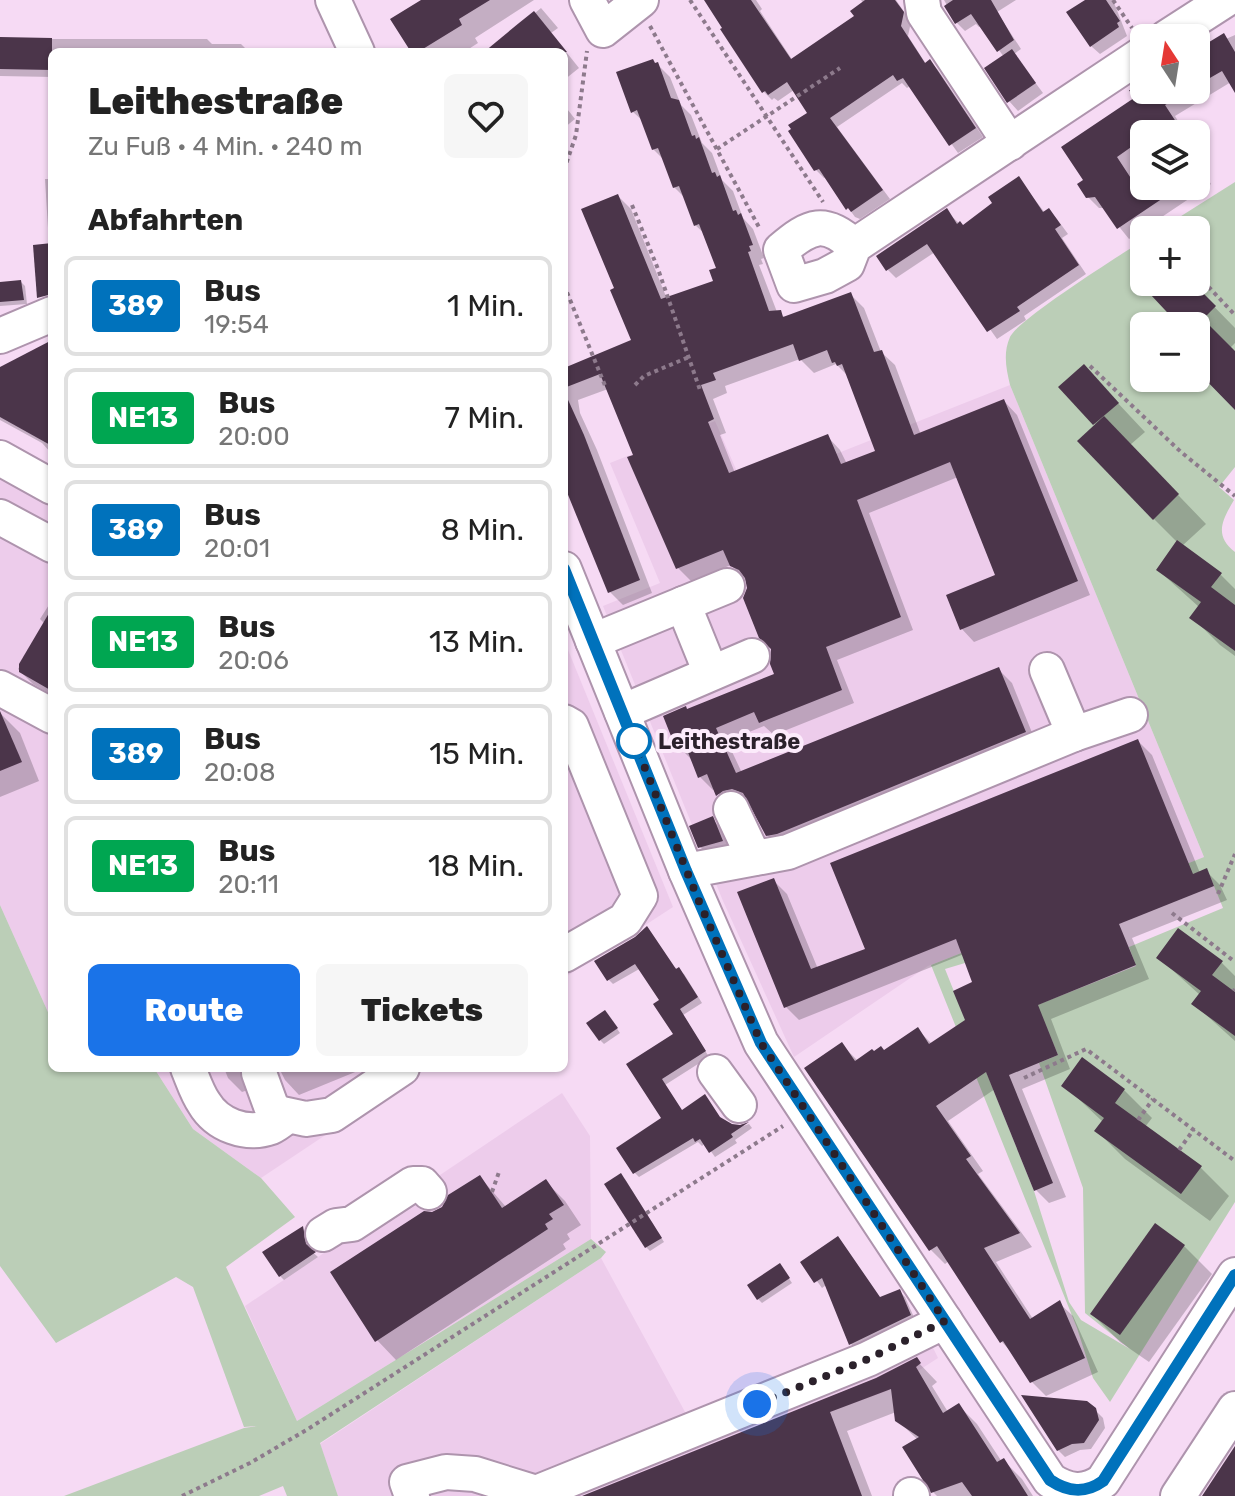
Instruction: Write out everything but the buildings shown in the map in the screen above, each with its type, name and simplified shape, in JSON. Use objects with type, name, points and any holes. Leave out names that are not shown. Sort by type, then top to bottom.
[{"type":"street","points":[[333,0],[355,48]]},
{"type":"street","points":[[587,0],[603,30],[639,2]]},
{"type":"street","points":[[922,0],[924,13],[1010,143]]},
{"type":"street","points":[[1182,24],[1225,0]]},
{"type":"street","points":[[841,237],[847,264],[825,276],[794,285],[781,250],[794,239],[812,231],[841,237],[1010,143],[1130,56]]},
{"type":"street","points":[[0,336],[48,316]]},
{"type":"street","points":[[0,458],[48,485]]},
{"type":"street","points":[[0,517],[48,543]]},
{"type":"street","points":[[568,579],[686,871],[761,1043],[1040,1469],[1060,1491],[1095,1486],[1103,1481],[1222,1326],[1235,1275]]},
{"type":"street","points":[[593,641],[727,586]]},
{"type":"street","points":[[683,604],[711,673]]},
{"type":"street","points":[[622,712],[752,656]]},
{"type":"street","points":[[1047,670],[1074,734]]},
{"type":"street","points":[[0,688],[48,714]]},
{"type":"street","points":[[686,871],[788,852],[1074,734],[1130,715]]},
{"type":"street","points":[[568,724],[640,896],[625,920],[568,953]]},
{"type":"street","points":[[731,809],[754,858]]},
{"type":"street","points":[[190,1072],[204,1103],[213,1115],[228,1125],[241,1129],[271,1127],[287,1116]]},
{"type":"street","points":[[259,1073],[271,1106],[287,1116],[306,1119],[332,1115],[396,1072]]},
{"type":"street","points":[[715,1072],[739,1105]]},
{"type":"street","points":[[323,1234],[336,1226],[352,1224],[413,1184],[422,1184],[429,1192]]},
{"type":"street","points":[[412,1496],[407,1482],[446,1472],[475,1474],[536,1493],[868,1359],[945,1321]]},
{"type":"street","points":[[1178,1496],[1235,1409]]},
{"type":"path","points":[[690,0],[829,211],[841,237]]},
{"type":"path","points":[[1113,0],[1134,24]]},
{"type":"path","points":[[639,2],[768,244],[781,250]]},
{"type":"path","points":[[568,158],[576,135],[589,42],[603,30]]},
{"type":"path","points":[[717,149],[840,68]]},
{"type":"path","points":[[632,205],[700,390]]},
{"type":"path","points":[[1210,288],[1235,315]]},
{"type":"path","points":[[568,295],[606,388]]},
{"type":"path","points":[[635,385],[644,376],[689,357]]},
{"type":"path","points":[[1090,366],[1181,452],[1235,496]]},
{"type":"path","points":[[1218,894],[1235,854]]},
{"type":"path","points":[[1172,913],[1235,962]]},
{"type":"path","points":[[1024,1078],[1086,1049],[1235,1161]]},
{"type":"path","points":[[1102,1072],[1106,1065]]},
{"type":"path","points":[[1138,1120],[1153,1099]]},
{"type":"path","points":[[182,1496],[250,1463],[308,1429],[805,1112]]},
{"type":"path","points":[[1179,1150],[1194,1129]]},
{"type":"path","points":[[492,1192],[499,1172]]},
{"type":"shaded area","points":[[1010,385],[1204,857],[928,966],[794,1057],[723,901],[603,606],[660,583],[610,463],[715,421],[745,490]]},
{"type":"shaded area","points":[[0,477],[48,504],[48,1012],[0,905]]},
{"type":"shaded area","points":[[568,650],[673,907],[568,975]]},
{"type":"shaded area","points":[[157,1072],[420,1072],[261,1178],[193,1129]]},
{"type":"shaded area","points":[[562,1093],[590,1136],[591,1239],[297,1421],[245,1306]]},
{"type":"shaded area","points":[[601,1258],[690,1421],[920,1321],[938,1358],[887,1391],[830,1412],[862,1496],[338,1496],[320,1444]]},
{"type":"green space","points":[[1235,182],[1235,467],[1219,487],[1234,500],[1224,520],[1222,533],[1235,552],[1235,1202],[1110,1402],[1093,1378],[1077,1328],[931,965],[1204,857],[1010,385],[1006,349],[1010,337],[1031,316],[1130,249],[1130,296],[1210,296],[1210,216],[1181,216]],"holes":[[[1207,869],[1223,908],[1129,947],[1136,966],[1037,1005],[1058,1055],[1039,1063],[1083,1188],[1085,1313],[1130,1349],[1081,1320],[1069,1302],[1034,1191],[945,969]]]},
{"type":"green space","points":[[0,905],[48,1012],[48,1072],[157,1072],[193,1129],[261,1178],[295,1217],[226,1267],[297,1421],[591,1239],[606,1252],[320,1443],[338,1496],[287,1496],[283,1486],[259,1496],[64,1496],[244,1428],[257,1426],[244,1427],[193,1287],[176,1277],[56,1343],[0,1266]]},
{"type":"bus line","name":"389","points":[[568,579],[686,871],[761,1043],[1050,1480],[1068,1490],[1080,1491],[1103,1481],[1235,1275]]},
{"type":"place","name":"Leithestraße","points":[[634,741]]},
{"type":"route","points":[[634,741],[761,1043],[945,1321],[868,1359],[757,1404]]}]
